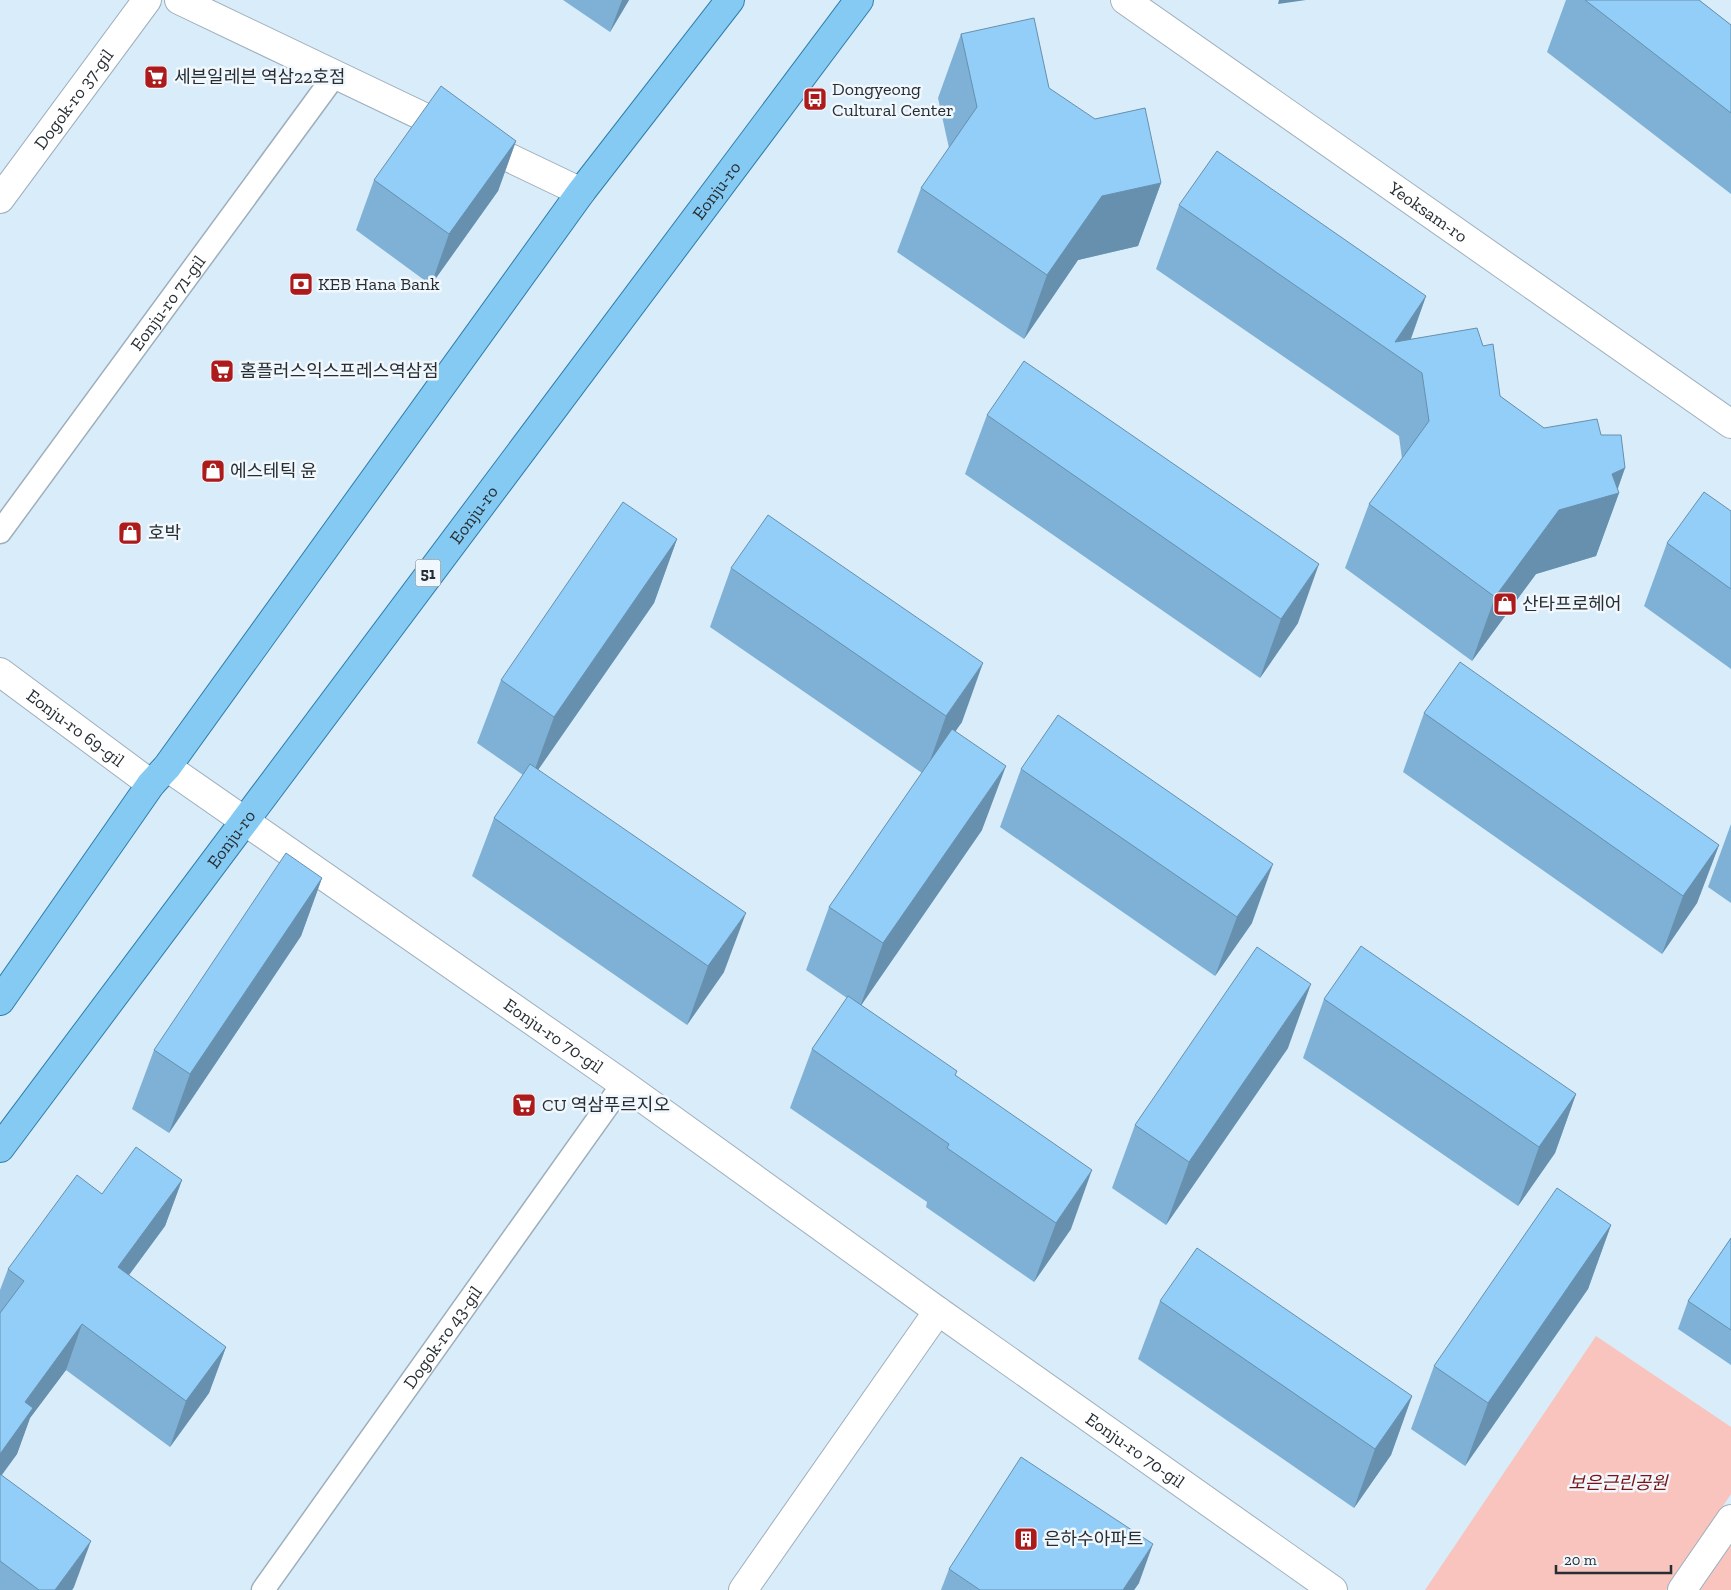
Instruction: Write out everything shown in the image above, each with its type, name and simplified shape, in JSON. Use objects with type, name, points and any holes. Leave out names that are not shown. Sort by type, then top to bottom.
[{"type":"main road","points":[[0,1001],[159,775],[582,192],[730,0]]},
{"type":"main road","name":"Eonju-ro","points":[[0,1148],[859,0]]},
{"type":"street","name":"Dogok-ro 37-gil","points":[[0,199],[146,0]]},
{"type":"street","points":[[179,0],[582,192]]},
{"type":"street","name":"Yeoksam-ro","points":[[1126,0],[1731,424]]},
{"type":"street","name":"Eonju-ro 69-gil","points":[[0,672],[159,775]]},
{"type":"street","name":"Eonju-ro 70-gil","points":[[159,775],[243,821],[623,1084],[938,1311],[1333,1590]]},
{"type":"street","points":[[743,1590],[938,1311]]},
{"type":"street","points":[[1682,1590],[1731,1519]]},
{"type":"lane","name":"Eonju-ro 71-gil","points":[[0,532],[335,75]]},
{"type":"lane","name":"Dogok-ro 43-gil","points":[[263,1590],[623,1084]]},
{"type":"green space","name":"보은근린공원","points":[[1596,1336],[1731,1427],[1731,1494],[1666,1590],[1425,1590]]},
{"type":"green space","points":[[1731,1539],[1731,1590],[1697,1590]]},
{"type":"building","points":[[1585,0],[1699,0],[1731,25],[1731,113]]},
{"type":"building","points":[[1034,18],[1049,88],[1095,119],[1145,108],[1161,183],[1102,196],[1047,275],[921,188],[977,107],[961,34]]},
{"type":"building","points":[[441,86],[516,141],[449,234],[374,180]]},
{"type":"building","points":[[1217,151],[1426,296],[1395,342],[1477,328],[1483,346],[1493,344],[1500,396],[1544,428],[1597,419],[1601,435],[1621,435],[1625,468],[1612,474],[1619,493],[1559,510],[1495,597],[1369,504],[1429,421],[1422,373],[1179,205]]},
{"type":"building","points":[[1024,361],[1319,564],[1281,619],[987,415]]},
{"type":"building","points":[[1704,492],[1731,511],[1731,589],[1667,543]]},
{"type":"building","points":[[623,502],[677,539],[554,717],[501,680]]},
{"type":"building","points":[[768,515],[983,663],[946,716],[731,568]]},
{"type":"building","points":[[1460,662],[1719,845],[1683,896],[1424,713]]},
{"type":"building","points":[[1058,715],[1273,864],[1237,917],[1021,769]]},
{"type":"building","points":[[952,729],[1006,766],[883,943],[829,907]]},
{"type":"building","points":[[530,764],[746,913],[708,966],[494,818]]},
{"type":"building","points":[[286,853],[322,878],[190,1074],[154,1050]]},
{"type":"building","points":[[1361,946],[1576,1094],[1539,1147],[1324,999]]},
{"type":"building","points":[[1257,947],[1311,984],[1189,1162],[1135,1125]]},
{"type":"building","points":[[848,996],[957,1071],[955,1075],[1092,1170],[1056,1223],[947,1148],[949,1144],[812,1049]]},
{"type":"building","points":[[136,1147],[182,1180],[118,1267],[226,1347],[186,1401],[82,1324],[25,1402],[33,1408],[0,1454],[0,1313],[24,1281],[8,1269],[77,1175],[102,1194]]},
{"type":"building","points":[[1557,1188],[1611,1225],[1488,1403],[1434,1366]]},
{"type":"building","points":[[1731,1238],[1731,1330],[1688,1301]]},
{"type":"building","points":[[1197,1248],[1412,1396],[1375,1449],[1160,1301]]},
{"type":"building","points":[[1021,1457],[1153,1544],[1123,1590],[980,1590],[949,1569]]},
{"type":"building","points":[[0,1474],[91,1541],[55,1590],[39,1590],[0,1561]]},
{"type":"place","name":"세븐일레븐 역삼22호점","points":[[156,77]]},
{"type":"place","name":"Dongyeong Cultural Center","points":[[815,99]]},
{"type":"place","name":"KEB Hana Bank","points":[[301,284]]},
{"type":"place","name":"홈플러스익스프레스역삼점","points":[[222,371]]},
{"type":"place","name":"에스테틱 윤","points":[[213,471]]},
{"type":"place","name":"호박","points":[[130,533]]},
{"type":"place","name":"산타프로헤어","points":[[1505,604]]},
{"type":"place","name":"CU 역삼푸르지오","points":[[524,1105]]},
{"type":"place","name":"은하수아파트","points":[[1026,1539]]}]
